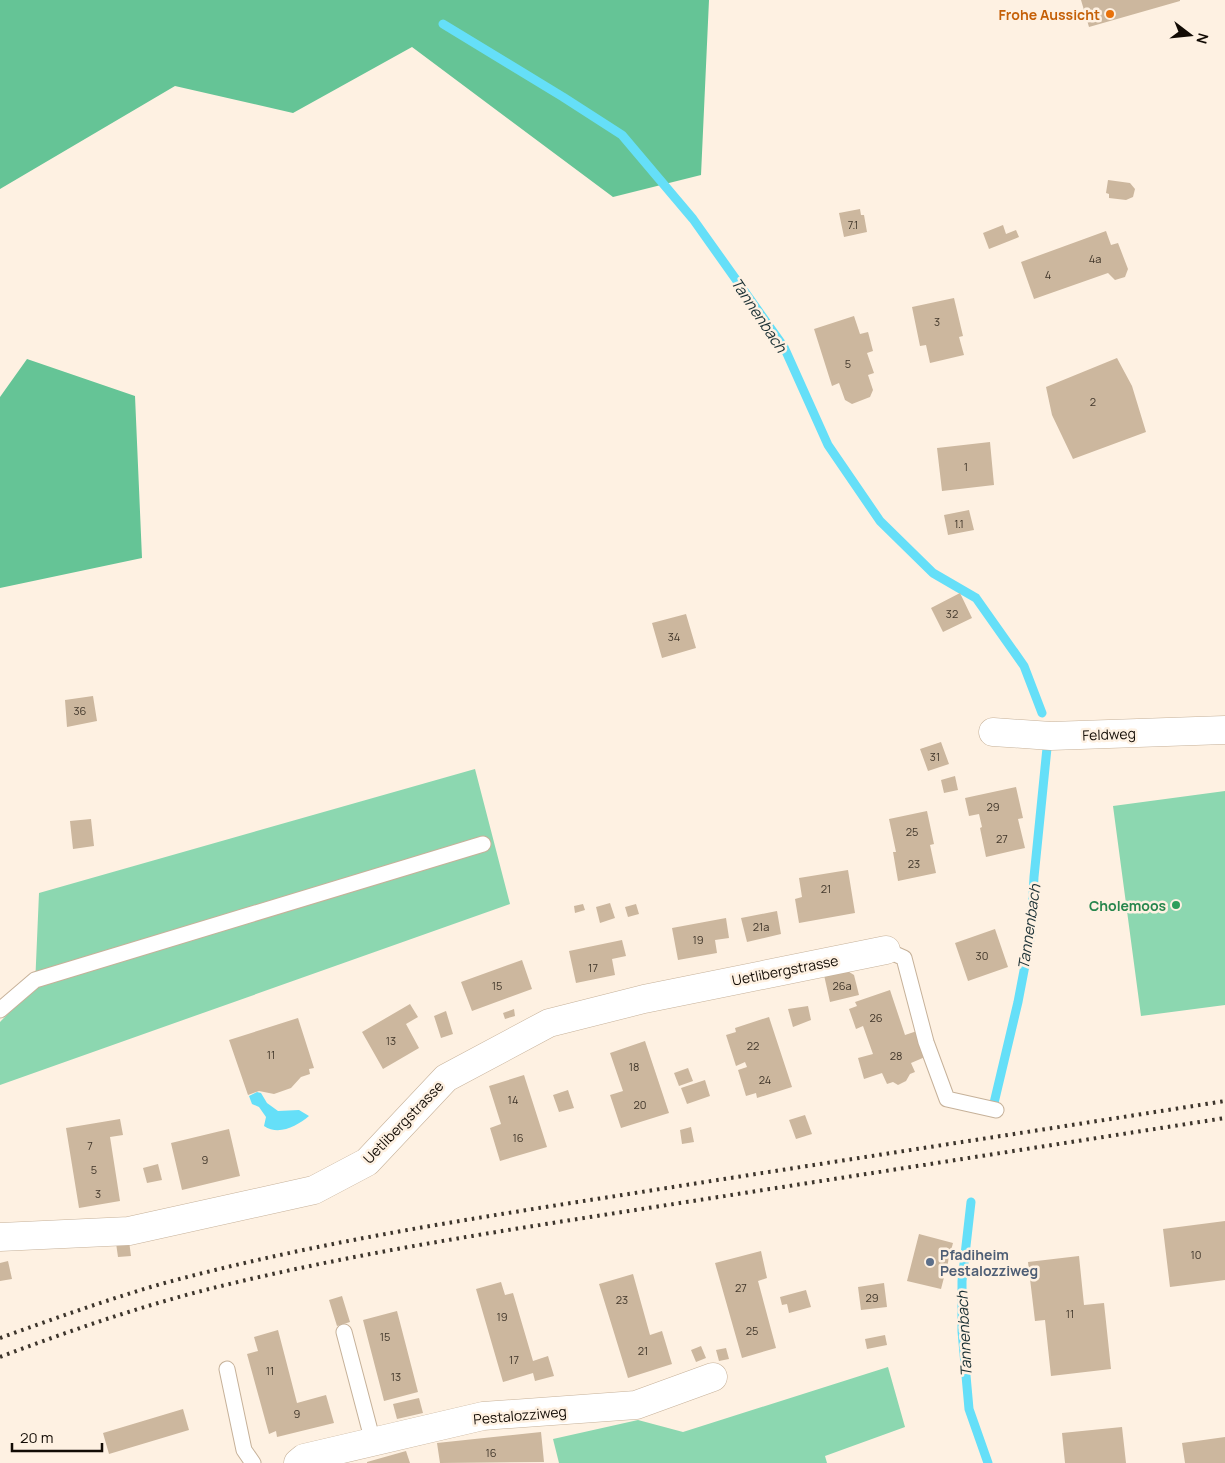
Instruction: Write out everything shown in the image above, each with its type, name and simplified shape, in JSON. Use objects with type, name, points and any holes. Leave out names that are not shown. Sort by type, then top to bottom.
[{"type":"street","name":"Feldweg","points":[[993,732],[1050,736],[1225,730]]},
{"type":"street","name":"Uetlibergstrasse","points":[[0,1237],[129,1231],[314,1190],[367,1162],[446,1078],[549,1023],[644,999],[886,950]]},
{"type":"street","name":"Pestalozziweg","points":[[298,1463],[304,1458],[483,1416],[636,1405],[713,1376]]},
{"type":"lane","points":[[0,1010],[35,980],[483,844]]},
{"type":"lane","points":[[886,950],[904,958],[926,1042],[947,1099],[996,1110]]},
{"type":"lane","points":[[344,1332],[373,1442]]},
{"type":"lane","points":[[227,1369],[244,1450],[252,1463]]},
{"type":"green space","points":[[0,0],[709,0],[701,175],[613,197],[412,47],[293,113],[175,86],[0,189]]},
{"type":"green space","points":[[27,359],[135,396],[142,558],[0,588],[0,397]]},
{"type":"green space","points":[[475,769],[510,904],[0,1085],[0,1022],[35,986],[39,893]]},
{"type":"green space","name":"Cholemoos","points":[[1225,791],[1225,1005],[1141,1016],[1113,806]]},
{"type":"green space","points":[[888,1367],[905,1427],[825,1456],[827,1463],[559,1463],[553,1439],[638,1420],[683,1432]]},
{"type":"water","points":[[257,1092],[261,1093],[267,1103],[278,1111],[299,1110],[309,1116],[299,1123],[282,1130],[270,1129],[264,1126],[266,1117],[259,1107],[252,1104],[249,1096]]},
{"type":"building","name":"Frohe Aussicht","points":[[1081,0],[1180,0],[1180,1],[1089,27]]},
{"type":"building","points":[[1108,180],[1130,183],[1135,189],[1133,197],[1126,200],[1109,198],[1109,194],[1106,193]]},
{"type":"building","points":[[860,209],[861,215],[864,215],[867,232],[844,237],[839,213]]},
{"type":"building","points":[[1003,225],[1006,234],[1016,230],[1019,237],[989,249],[983,233]]},
{"type":"building","points":[[1106,231],[1111,245],[1118,243],[1128,269],[1125,277],[1115,280],[1108,273],[1034,299],[1021,262]]},
{"type":"building","points":[[954,298],[963,336],[959,337],[964,355],[930,363],[926,345],[920,346],[912,307]]},
{"type":"building","points":[[854,316],[860,334],[868,332],[873,351],[867,353],[874,373],[868,375],[873,390],[870,397],[852,404],[845,400],[839,383],[832,386],[814,329]]},
{"type":"building","points":[[1117,358],[1132,386],[1146,432],[1073,459],[1052,415],[1046,387]]},
{"type":"building","points":[[990,442],[994,485],[942,491],[937,448]]},
{"type":"building","points":[[969,510],[974,530],[948,535],[944,515]]},
{"type":"building","points":[[960,593],[972,618],[943,632],[931,608]]},
{"type":"building","points":[[686,614],[696,648],[662,658],[652,623]]},
{"type":"building","points":[[93,696],[97,721],[67,727],[65,700]]},
{"type":"building","points":[[941,742],[949,764],[928,771],[920,749]]},
{"type":"building","points":[[955,776],[958,790],[944,793],[941,780]]},
{"type":"building","points":[[1016,787],[1023,818],[1018,819],[1025,848],[986,857],[979,814],[969,816],[965,798]]},
{"type":"building","points":[[927,811],[934,844],[930,845],[936,873],[898,881],[893,852],[896,852],[889,819]]},
{"type":"building","points":[[91,819],[94,846],[73,849],[70,821]]},
{"type":"building","points":[[848,870],[855,913],[799,923],[795,899],[802,897],[799,878]]},
{"type":"building","points":[[610,903],[615,918],[600,923],[596,907]]},
{"type":"building","points":[[583,904],[585,910],[575,913],[574,906]]},
{"type":"building","points":[[636,904],[639,914],[628,917],[625,907]]},
{"type":"building","points":[[777,911],[781,934],[747,942],[741,918]]},
{"type":"building","points":[[726,918],[729,938],[715,940],[717,953],[678,960],[672,928]]},
{"type":"building","points":[[995,929],[1008,967],[968,981],[955,943]]},
{"type":"building","points":[[622,940],[626,956],[612,959],[615,975],[576,983],[569,951]]},
{"type":"building","points":[[522,960],[532,989],[472,1011],[461,982]]},
{"type":"building","points":[[846,970],[854,975],[859,995],[830,1002],[824,975]]},
{"type":"building","points":[[890,990],[905,1035],[917,1031],[925,1057],[911,1063],[915,1072],[910,1074],[906,1081],[898,1085],[893,1082],[887,1084],[882,1073],[864,1079],[858,1058],[873,1054],[863,1026],[856,1029],[849,1009],[857,1006],[855,1002]]},
{"type":"building","points":[[410,1004],[418,1017],[406,1024],[419,1048],[383,1069],[362,1032]]},
{"type":"building","points":[[808,1006],[811,1020],[793,1027],[788,1009]]},
{"type":"building","points":[[514,1009],[515,1016],[505,1019],[503,1013]]},
{"type":"building","points":[[446,1011],[453,1034],[441,1038],[434,1016]]},
{"type":"building","points":[[769,1017],[792,1087],[757,1098],[756,1093],[746,1096],[738,1070],[747,1067],[745,1062],[736,1066],[726,1035],[736,1032],[735,1028]]},
{"type":"building","points":[[298,1018],[314,1068],[309,1069],[310,1074],[301,1077],[291,1088],[274,1094],[259,1091],[248,1095],[229,1040]]},
{"type":"building","points":[[645,1041],[669,1113],[621,1128],[610,1095],[623,1091],[610,1053]]},
{"type":"building","points":[[688,1068],[693,1081],[679,1086],[674,1073]]},
{"type":"building","points":[[524,1075],[547,1147],[500,1161],[490,1128],[501,1124],[489,1086]]},
{"type":"building","points":[[705,1080],[710,1096],[687,1104],[681,1088]]},
{"type":"building","points":[[568,1090],[574,1108],[559,1112],[553,1095]]},
{"type":"building","points":[[805,1115],[812,1134],[796,1139],[789,1120]]},
{"type":"building","points":[[120,1119],[123,1135],[110,1137],[120,1201],[79,1208],[66,1128]]},
{"type":"building","points":[[691,1127],[694,1142],[682,1144],[680,1130]]},
{"type":"building","points":[[229,1129],[240,1176],[182,1190],[171,1143]]},
{"type":"building","points":[[158,1164],[162,1180],[147,1183],[143,1168]]},
{"type":"building","points":[[1225,1221],[1225,1280],[1170,1287],[1163,1229]]},
{"type":"building","name":"Pfadiheim Pestalozziweg","points":[[919,1234],[953,1243],[941,1289],[907,1281]]},
{"type":"building","points":[[129,1241],[131,1256],[118,1257],[116,1243]]},
{"type":"building","points":[[761,1251],[767,1278],[758,1281],[776,1348],[742,1358],[715,1263]]},
{"type":"building","points":[[1079,1256],[1084,1305],[1104,1303],[1111,1369],[1051,1376],[1045,1320],[1035,1321],[1028,1262]]},
{"type":"building","points":[[8,1261],[12,1279],[0,1281],[0,1263]]},
{"type":"building","points":[[633,1274],[650,1335],[662,1331],[672,1364],[628,1378],[599,1284]]},
{"type":"building","points":[[501,1282],[505,1295],[513,1293],[533,1361],[548,1356],[554,1376],[535,1381],[533,1373],[503,1382],[476,1289]]},
{"type":"building","points":[[884,1283],[887,1307],[861,1310],[858,1287]]},
{"type":"building","points":[[806,1290],[811,1307],[789,1313],[787,1304],[782,1305],[780,1297]]},
{"type":"building","points":[[342,1296],[350,1322],[337,1326],[329,1300]]},
{"type":"building","points":[[397,1311],[418,1392],[384,1401],[363,1320]]},
{"type":"building","points":[[278,1330],[297,1403],[326,1395],[334,1423],[277,1437],[276,1431],[269,1434],[247,1354],[258,1351],[254,1337]]},
{"type":"building","points":[[885,1335],[887,1345],[867,1349],[865,1339]]},
{"type":"building","points":[[701,1346],[706,1358],[696,1362],[691,1350]]},
{"type":"building","points":[[726,1348],[729,1359],[719,1361],[716,1350]]},
{"type":"building","points":[[419,1398],[423,1413],[397,1419],[393,1404]]},
{"type":"building","points":[[183,1409],[189,1430],[109,1454],[103,1433]]},
{"type":"building","points":[[1122,1427],[1126,1463],[1065,1463],[1062,1433]]},
{"type":"building","points":[[541,1432],[544,1462],[440,1463],[437,1443]]},
{"type":"building","points":[[1225,1437],[1225,1463],[1185,1463],[1182,1443]]},
{"type":"building","points":[[406,1451],[410,1463],[367,1463],[367,1462]]},
{"type":"waterway","name":"Tannenbach","points":[[443,24],[622,135],[693,219],[784,347],[828,445],[880,521],[933,573],[976,598],[1024,666],[1042,713]]},
{"type":"waterway","name":"Tannenbach","points":[[994,1103],[1018,1002],[1031,934],[1034,877],[1047,748]]},
{"type":"waterway","name":"Tannenbach","points":[[971,1202],[962,1281],[962,1331],[969,1409],[988,1463]]},
{"type":"railway","points":[[0,1338],[161,1284],[283,1254],[406,1230],[1225,1101]]},
{"type":"railway","points":[[0,1357],[104,1320],[182,1296],[318,1264],[538,1225],[1225,1118]]},
{"type":"place","name":"Frohe Aussicht","points":[[1110,14]]},
{"type":"place","name":"Cholemoos","points":[[1176,905]]},
{"type":"place","name":"Pfadiheim Pestalozziweg","points":[[930,1262]]}]
